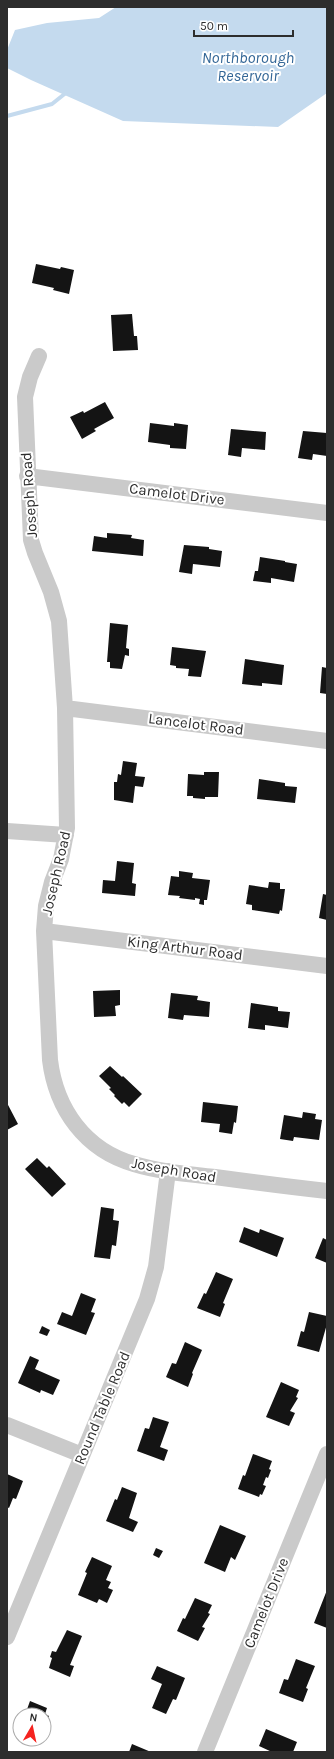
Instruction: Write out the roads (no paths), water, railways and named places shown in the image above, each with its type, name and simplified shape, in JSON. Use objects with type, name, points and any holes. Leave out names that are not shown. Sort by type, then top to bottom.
[{"type":"street","name":"Joseph Road","points":[[39,356],[30,377],[25,397],[27,476],[31,540],[51,592],[59,621],[65,708],[68,806],[66,835],[61,859],[52,882],[46,906],[44,930],[50,1065],[53,1080],[65,1111],[78,1128],[94,1143],[113,1156],[134,1164],[168,1171],[327,1191]]},
{"type":"street","name":"Camelot Drive","points":[[27,476],[327,513]]},
{"type":"street","name":"Lancelot Road","points":[[65,708],[327,741]]},
{"type":"street","points":[[7,831],[66,835]]},
{"type":"street","name":"King Arthur Road","points":[[44,930],[327,966]]},
{"type":"street","name":"Round Table Road","points":[[9,1627],[147,1299],[152,1283],[168,1171]]},
{"type":"street","points":[[7,1425],[82,1456]]},
{"type":"street","name":"Camelot Drive","points":[[205,1752],[327,1454]]},
{"type":"water","name":"Northborough Reservoir","points":[[116,7],[327,7],[327,93],[278,127],[123,121],[7,68],[7,50],[15,30],[47,23],[99,18]]},
{"type":"waterway","points":[[7,116],[52,104],[67,92]]}]
